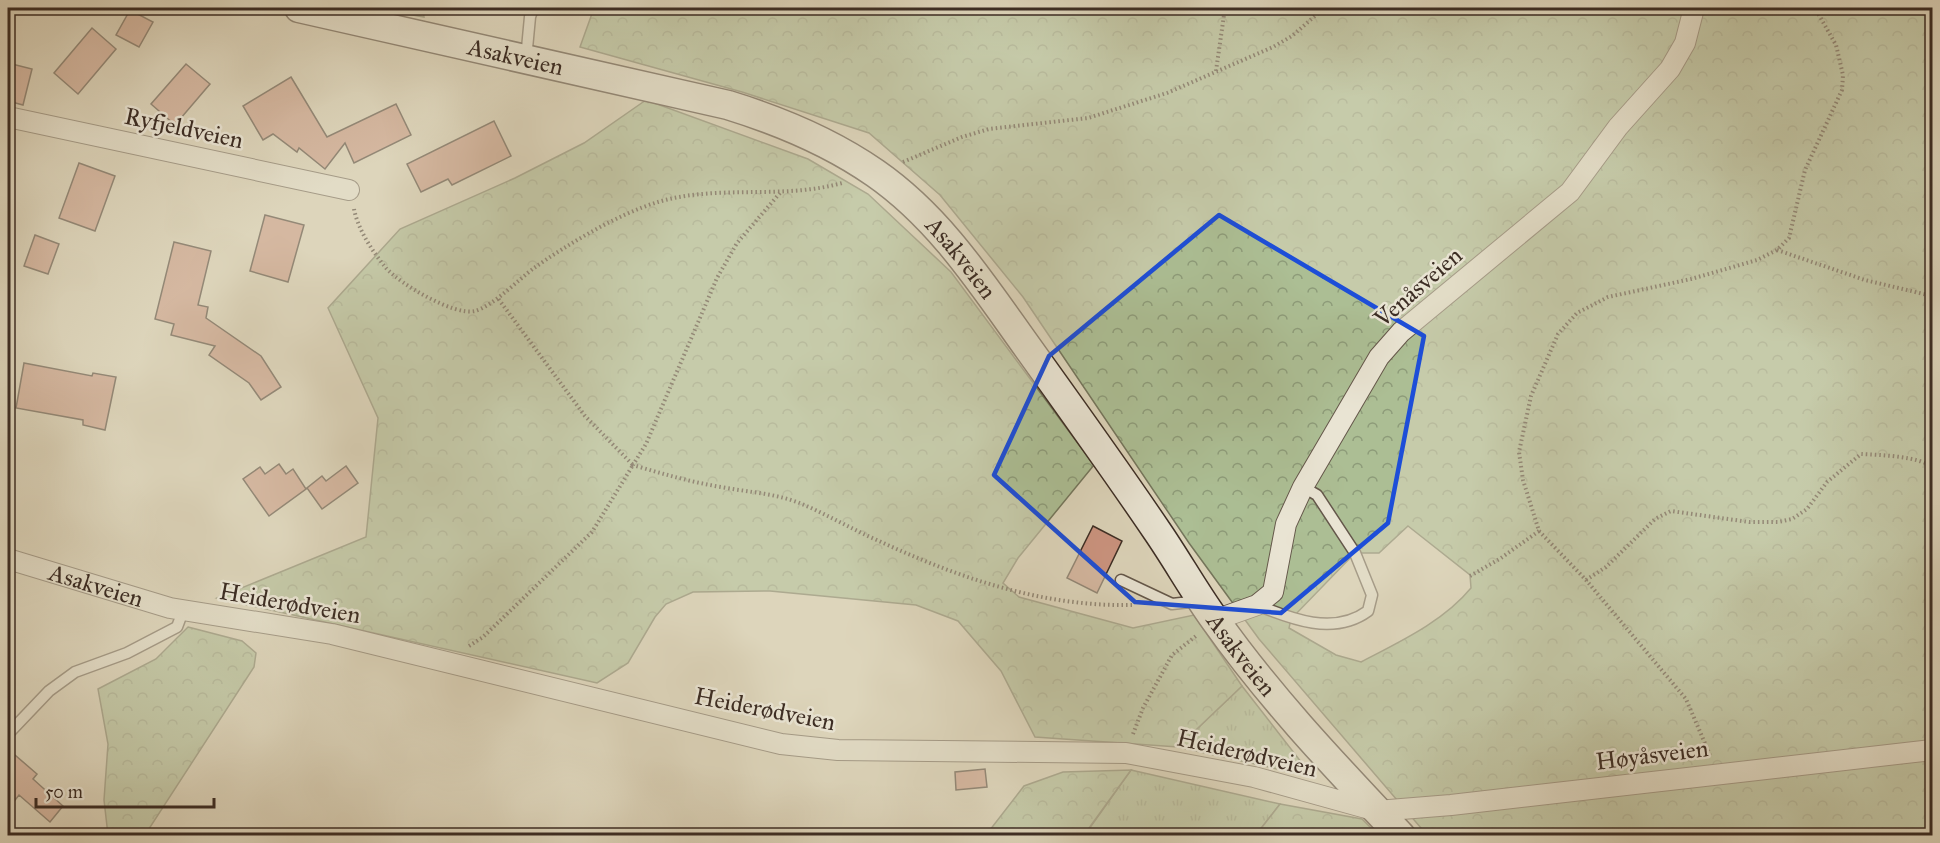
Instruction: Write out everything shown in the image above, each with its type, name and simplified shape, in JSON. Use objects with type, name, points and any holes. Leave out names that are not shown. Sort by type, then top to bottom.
[{"type":"main road","name":"Asakveien","points":[[299,8],[680,92],[762,116],[816,137],[876,174],[921,211],[970,266],[1157,531],[1208,610],[1284,708],[1401,836]]},
{"type":"street","name":"Venåsveien","points":[[1257,604],[1272,592],[1286,524],[1303,487],[1379,357],[1401,332],[1570,192],[1618,127],[1670,69],[1685,43],[1694,8]]},
{"type":"street","name":"Ryfjeldveien","points":[[8,117],[349,189]]},
{"type":"street","name":"Asakveien","points":[[8,559],[183,611]]},
{"type":"street","points":[[1208,610],[1257,604]]},
{"type":"street","name":"Heiderødveien","points":[[183,611],[332,634],[781,744],[838,750],[1126,753],[1254,777],[1377,811]]},
{"type":"street","name":"Høyåsveien","points":[[1377,811],[1450,805],[1932,750]]},
{"type":"lane","points":[[526,59],[533,8]]},
{"type":"lane","points":[[1257,604],[1291,619],[1317,625],[1359,618],[1368,611],[1372,595],[1355,553],[1317,495],[1303,487]]},
{"type":"lane","points":[[1121,580],[1172,604],[1208,610]]},
{"type":"lane","points":[[8,734],[49,691],[75,672],[127,653],[177,627],[183,611]]},
{"type":"path","points":[[1215,72],[1225,8]]},
{"type":"path","points":[[349,189],[355,216],[371,247],[397,278],[456,309],[475,311],[560,252],[628,214],[656,202],[705,194],[780,193],[825,188],[876,174],[962,137],[1017,125],[1088,118],[1167,93],[1273,47],[1292,36],[1324,8]]},
{"type":"path","points":[[1717,773],[1686,699],[1586,580],[1539,531],[1525,490],[1519,452],[1531,396],[1558,334],[1577,313],[1608,297],[1691,279],[1757,260],[1784,244],[1792,230],[1805,170],[1842,90],[1844,75],[1836,45],[1815,8]]},
{"type":"path","points":[[443,662],[483,638],[592,532],[646,444],[717,278],[737,243],[780,193]]},
{"type":"path","points":[[1777,250],[1865,279],[1932,296]]},
{"type":"path","points":[[497,297],[585,416],[633,465],[693,482],[778,496],[882,543],[985,584],[1022,594],[1102,606],[1172,604]]},
{"type":"path","points":[[1586,580],[1606,567],[1655,519],[1671,511],[1749,522],[1778,522],[1792,519],[1807,509],[1827,482],[1861,454],[1912,459],[1932,466]]},
{"type":"path","points":[[1470,576],[1501,558],[1539,531]]},
{"type":"path","points":[[1126,753],[1143,708],[1172,655],[1208,610]]},
{"type":"highlighted area","points":[[1219,215],[1424,336],[1388,523],[1281,613],[1135,602],[994,475],[1049,356]]},
{"type":"green space","points":[[374,8],[423,8],[424,17]]},
{"type":"green space","points":[[594,8],[1932,8],[1932,835],[1427,835],[1259,639],[1189,543],[1023,297],[940,195],[869,133],[742,92],[580,47]],"holes":[[[1408,526],[1470,575],[1471,588],[1447,611],[1405,639],[1361,662],[1336,655],[1289,628],[1291,619],[1355,553],[1379,553]]]},
{"type":"green space","points":[[646,100],[808,159],[868,194],[951,272],[1094,465],[1018,558],[1003,583],[1019,597],[1133,628],[1194,615],[1242,686],[1178,747],[1035,737],[1001,671],[958,621],[916,605],[770,591],[693,592],[666,604],[655,617],[628,663],[597,683],[217,598],[366,537],[378,418],[328,308],[400,229],[515,178],[584,143]]},
{"type":"green space","points":[[188,627],[242,641],[256,653],[254,667],[145,835],[108,835],[104,800],[108,744],[98,689],[156,659]]},
{"type":"green space","points":[[1242,686],[1305,767],[1300,774],[1178,747]]},
{"type":"green space","points":[[1131,770],[1280,804],[1256,835],[1084,836]]},
{"type":"green space","points":[[1131,770],[1084,835],[986,835],[1024,786],[1063,772]]},
{"type":"green space","points":[[1280,804],[1362,819],[1378,835],[1256,835]]},
{"type":"building","points":[[130,10],[153,22],[139,47],[116,35]]},
{"type":"building","points":[[92,28],[116,49],[78,94],[54,73]]},
{"type":"building","points":[[8,63],[32,69],[23,105],[8,101]]},
{"type":"building","points":[[186,64],[210,84],[175,125],[151,104]]},
{"type":"building","points":[[291,77],[327,137],[396,104],[411,135],[354,163],[345,143],[325,169],[299,148],[297,152],[273,134],[263,140],[243,106]]},
{"type":"building","points":[[494,121],[511,156],[452,185],[448,179],[421,192],[407,164]]},
{"type":"building","points":[[79,163],[115,176],[95,231],[59,218]]},
{"type":"building","points":[[265,215],[304,225],[288,282],[250,271]]},
{"type":"building","points":[[35,235],[59,244],[48,274],[24,266]]},
{"type":"building","points":[[174,242],[211,251],[198,305],[208,307],[206,318],[261,356],[281,387],[261,400],[249,383],[209,355],[215,346],[171,335],[174,324],[155,319]]},
{"type":"building","points":[[24,363],[92,376],[93,373],[116,377],[105,430],[83,425],[83,420],[16,408]]},
{"type":"building","points":[[279,464],[286,474],[293,469],[306,489],[269,516],[243,479],[260,467],[265,474]]},
{"type":"building","points":[[346,466],[358,483],[322,509],[307,488],[322,476],[326,481]]},
{"type":"building","points":[[1093,526],[1122,541],[1097,593],[1067,578]]},
{"type":"building","points":[[8,749],[37,774],[33,779],[63,806],[50,822],[19,795],[8,809]]},
{"type":"building","points":[[985,769],[987,787],[956,790],[955,772]]}]
